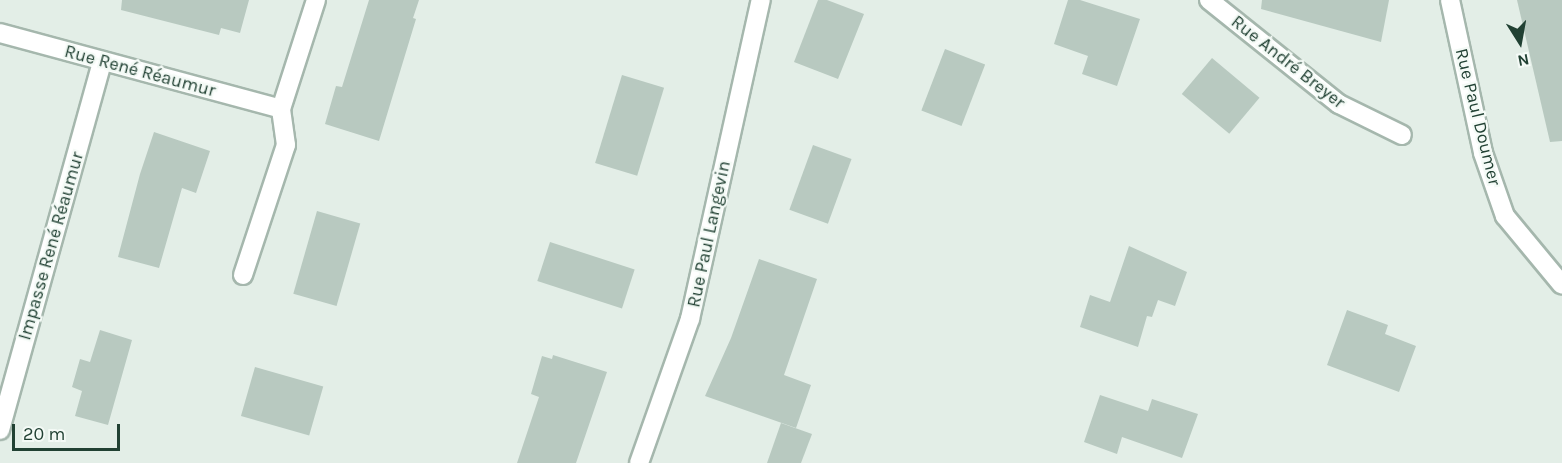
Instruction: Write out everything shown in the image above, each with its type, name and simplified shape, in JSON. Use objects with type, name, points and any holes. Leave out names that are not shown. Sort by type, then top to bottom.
[{"type":"street","points":[[243,275],[286,145],[281,109],[316,0]]},
{"type":"street","name":"Rue Paul Langevin","points":[[639,463],[690,320],[761,0]]},
{"type":"street","name":"Rue André Breyer","points":[[1209,0],[1339,104],[1402,135]]},
{"type":"street","name":"Rue Paul Doumer","points":[[1450,0],[1483,153],[1505,216],[1562,285]]},
{"type":"street","name":"Rue René Réaumur","points":[[0,33],[281,109]]},
{"type":"street","name":"Impasse René Réaumur","points":[[0,430],[102,62]]},
{"type":"building","points":[[122,0],[249,0],[240,33],[221,28],[219,35],[121,10]]},
{"type":"building","points":[[369,0],[419,0],[413,18],[416,19],[379,141],[325,124],[336,86],[342,87]]},
{"type":"building","points":[[818,0],[827,0],[864,14],[838,79],[794,62]]},
{"type":"building","points":[[1068,0],[1080,0],[1140,19],[1117,86],[1082,74],[1088,56],[1054,44]]},
{"type":"building","points":[[1262,0],[1389,0],[1381,42],[1261,9]]},
{"type":"building","points":[[1517,0],[1562,0],[1562,141],[1550,142]]},
{"type":"building","points":[[945,49],[985,64],[961,126],[921,111]]},
{"type":"building","points":[[1212,58],[1259,98],[1229,134],[1182,94]]},
{"type":"building","points":[[622,75],[664,88],[637,176],[595,163]]},
{"type":"building","points":[[154,132],[210,151],[196,193],[182,188],[159,268],[118,257],[140,174]]},
{"type":"building","points":[[813,145],[852,159],[828,224],[789,210]]},
{"type":"building","points":[[317,211],[360,223],[337,306],[293,294]]},
{"type":"building","points":[[550,242],[635,270],[622,308],[537,281]]},
{"type":"building","points":[[1129,246],[1187,272],[1175,306],[1158,300],[1152,317],[1147,316],[1138,347],[1080,327],[1090,295],[1110,302]]},
{"type":"building","points":[[759,259],[817,279],[784,375],[811,385],[796,428],[705,396],[731,338]]},
{"type":"building","points":[[1347,310],[1388,325],[1385,334],[1416,346],[1399,392],[1327,365]]},
{"type":"building","points":[[100,330],[132,340],[108,425],[75,416],[82,391],[72,387],[80,359],[90,362]]},
{"type":"building","points":[[553,355],[607,372],[576,463],[517,463],[539,397],[531,394],[542,356],[552,359]]},
{"type":"building","points":[[255,367],[323,387],[309,436],[241,416]]},
{"type":"building","points":[[1100,395],[1148,411],[1152,399],[1198,414],[1182,458],[1122,437],[1117,454],[1084,442]]},
{"type":"building","points":[[781,423],[812,434],[801,463],[767,463]]}]
